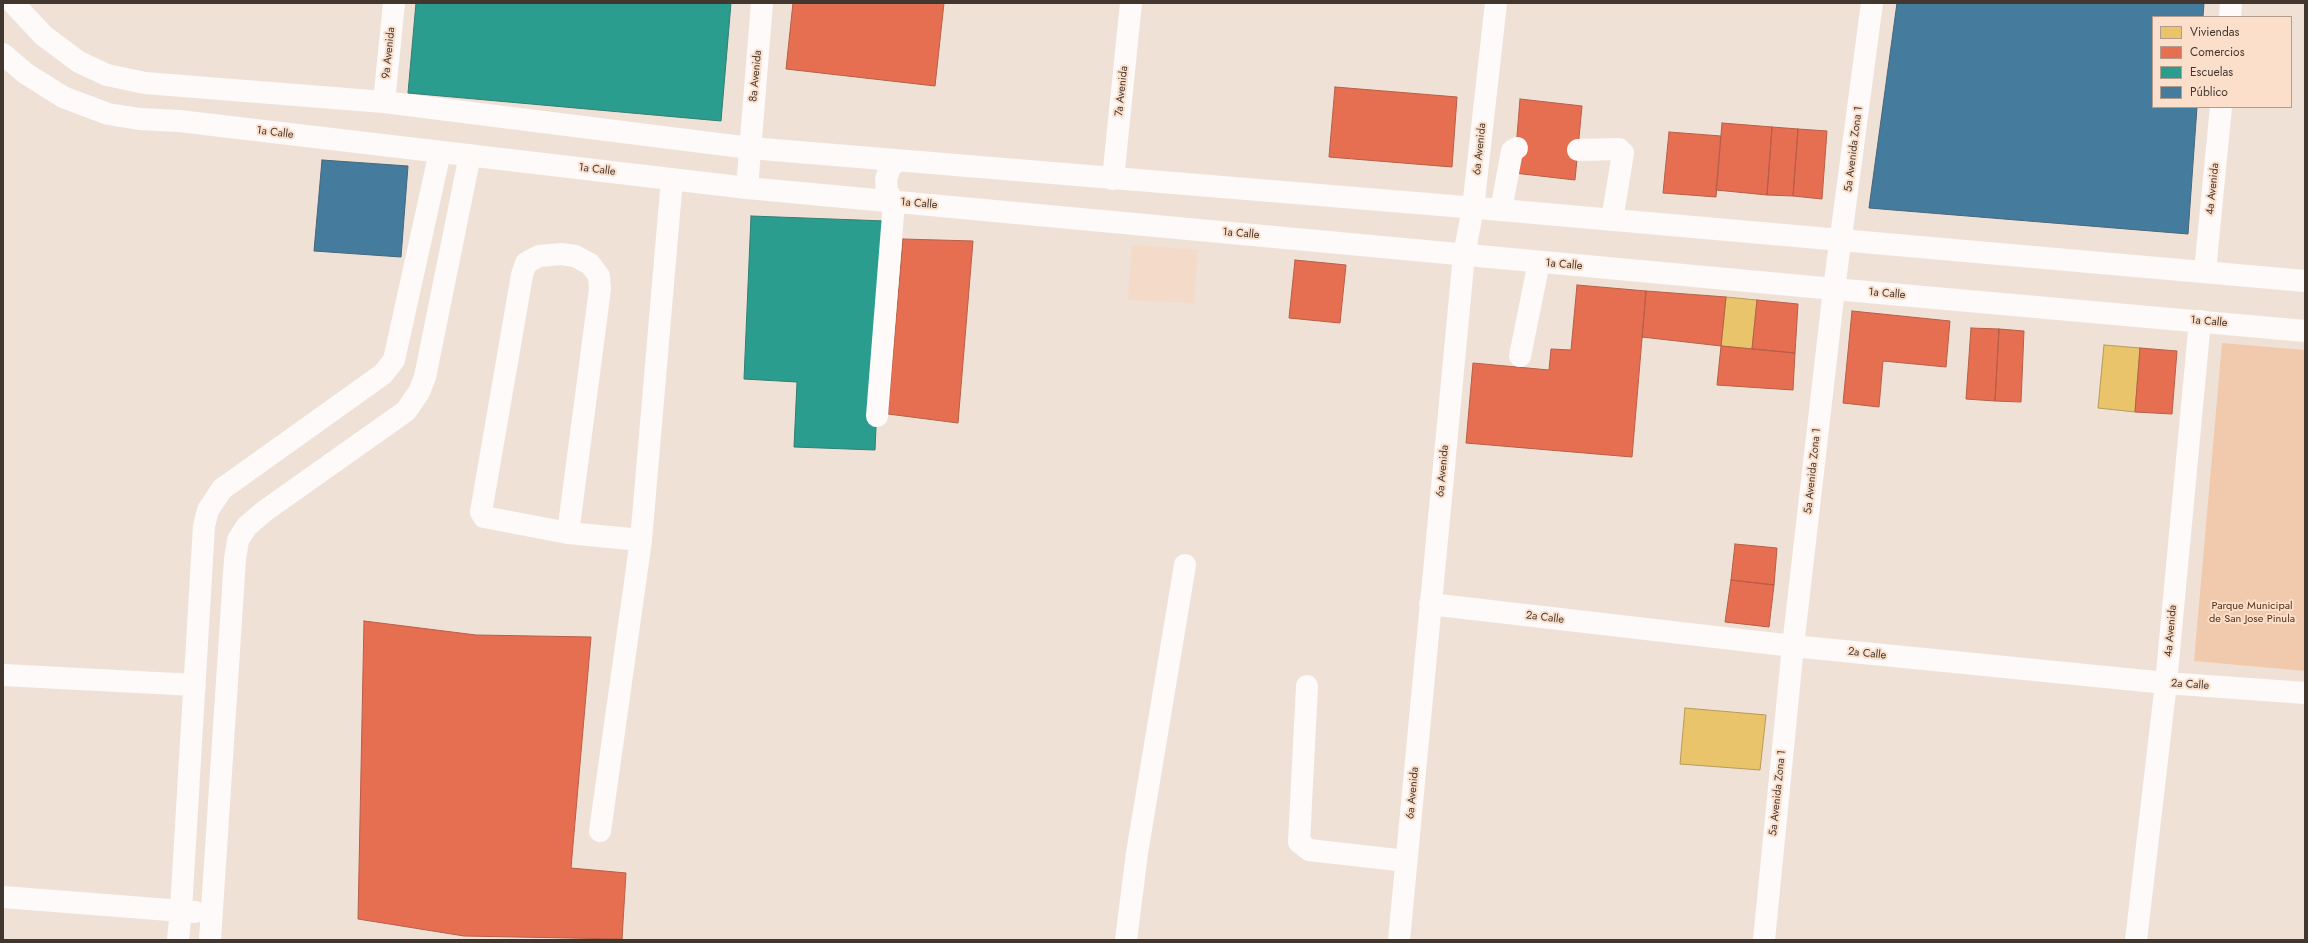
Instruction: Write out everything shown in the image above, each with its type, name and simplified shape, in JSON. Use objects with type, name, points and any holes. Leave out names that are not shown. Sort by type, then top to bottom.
[{"type":"street","points":[[13,3],[44,36],[79,62],[98,71],[131,81],[384,102],[750,148],[1501,210],[2305,281]]},
{"type":"street","name":"9a Avenida","points":[[384,102],[394,3]]},
{"type":"street","name":"8a Avenida","points":[[747,188],[762,3]]},
{"type":"street","name":"7a Avenida","points":[[1113,179],[1131,3]]},
{"type":"street","name":"6a Avenida","points":[[1399,940],[1464,255],[1473,208],[1496,3]]},
{"type":"street","name":"5a Avenida Zona 1","points":[[1764,940],[1793,646],[1834,289],[1842,241],[1872,3]]},
{"type":"street","points":[[2230,16],[2231,3]]},
{"type":"street","name":"1a Calle","points":[[3,54],[25,73],[50,90],[77,104],[108,114],[180,121],[747,188],[1834,289],[2305,330]]},
{"type":"street","name":"4a Avenida","points":[[2205,271],[2221,108]]},
{"type":"street","points":[[1501,210],[1512,151],[1517,148]]},
{"type":"street","points":[[1578,150],[1619,149],[1623,153],[1612,220]]},
{"type":"street","points":[[178,940],[204,526],[208,510],[222,489],[383,374],[394,360],[440,152]]},
{"type":"street","points":[[210,940],[235,559],[238,540],[247,526],[266,510],[406,411],[419,392],[425,377],[470,155]]},
{"type":"street","points":[[877,416],[894,202],[887,191],[886,179],[890,167],[898,161]]},
{"type":"street","points":[[600,831],[641,540],[672,179]]},
{"type":"street","points":[[568,533],[600,289],[598,276],[590,264],[575,256],[561,254],[539,256],[526,264],[522,275],[481,512],[484,517],[568,533],[641,540]]},
{"type":"street","points":[[1520,356],[1539,262]]},
{"type":"street","name":"4a Avenida","points":[[2136,940],[2166,683],[2200,321]]},
{"type":"street","points":[[1126,940],[1138,845],[1184,565]]},
{"type":"street","name":"2a Calle","points":[[1430,604],[1793,646],[2166,683],[2305,693]]},
{"type":"street","points":[[3,675],[195,685]]},
{"type":"street","points":[[1307,686],[1299,842],[1309,850],[1406,861]]},
{"type":"street","points":[[3,898],[181,909],[212,915]]},
{"type":"shaded area","points":[[1132,245],[1198,250],[1194,303],[1128,300]]},
{"type":"green space","name":"Parque Municipal de San Jose Pinula","points":[[2222,343],[2305,350],[2305,671],[2194,661]]},
{"type":"building: Viviendas","points":[[1726,297],[1757,300],[1752,349],[1721,346]]},
{"type":"building: Viviendas","points":[[2104,345],[2140,348],[2135,412],[2098,408]]},
{"type":"building: Viviendas","points":[[1685,708],[1766,715],[1760,770],[1680,764]]},
{"type":"building: Comercios","points":[[793,3],[944,3],[935,86],[786,69]]},
{"type":"building: Comercios","points":[[1335,87],[1457,97],[1452,167],[1329,157]]},
{"type":"building: Comercios","points":[[1520,99],[1582,106],[1575,180],[1514,173]]},
{"type":"building: Comercios","points":[[1722,123],[1772,127],[1767,195],[1716,190]]},
{"type":"building: Comercios","points":[[1772,127],[1798,129],[1793,196],[1767,195]]},
{"type":"building: Comercios","points":[[1798,129],[1827,131],[1822,199],[1793,196]]},
{"type":"building: Comercios","points":[[1669,132],[1721,136],[1716,197],[1663,193]]},
{"type":"building: Comercios","points":[[903,239],[973,241],[958,423],[888,414]]},
{"type":"building: Comercios","points":[[1295,260],[1346,265],[1340,323],[1289,318]]},
{"type":"building: Comercios","points":[[1577,285],[1646,291],[1632,457],[1466,443],[1473,363],[1549,370],[1551,349],[1571,350]]},
{"type":"building: Comercios","points":[[1646,291],[1726,297],[1721,346],[1642,337]]},
{"type":"building: Comercios","points":[[1757,300],[1798,304],[1795,353],[1752,349]]},
{"type":"building: Comercios","points":[[1852,311],[1950,321],[1946,367],[1883,361],[1879,407],[1843,403]]},
{"type":"building: Comercios","points":[[1971,328],[1999,329],[1995,401],[1966,399]]},
{"type":"building: Comercios","points":[[1999,329],[2024,331],[2021,402],[1995,401]]},
{"type":"building: Comercios","points":[[1721,346],[1795,353],[1793,390],[1717,385]]},
{"type":"building: Comercios","points":[[2140,348],[2177,351],[2172,414],[2135,412]]},
{"type":"building: Comercios","points":[[1735,544],[1777,548],[1774,585],[1731,580]]},
{"type":"building: Comercios","points":[[1731,580],[1774,585],[1769,627],[1725,622]]},
{"type":"building: Comercios","points":[[364,621],[476,635],[591,637],[571,868],[626,873],[622,939],[464,936],[358,919]]},
{"type":"building: Escuelas","points":[[416,3],[731,3],[721,121],[408,93]]},
{"type":"building: Escuelas","points":[[751,216],[885,221],[875,450],[794,447],[797,382],[744,379]]},
{"type":"building: Público","points":[[1897,3],[2204,3],[2203,16],[2152,16],[2152,108],[2197,108],[2188,234],[1869,208]]},
{"type":"building: Público","points":[[322,160],[408,166],[401,257],[314,251]]}]
